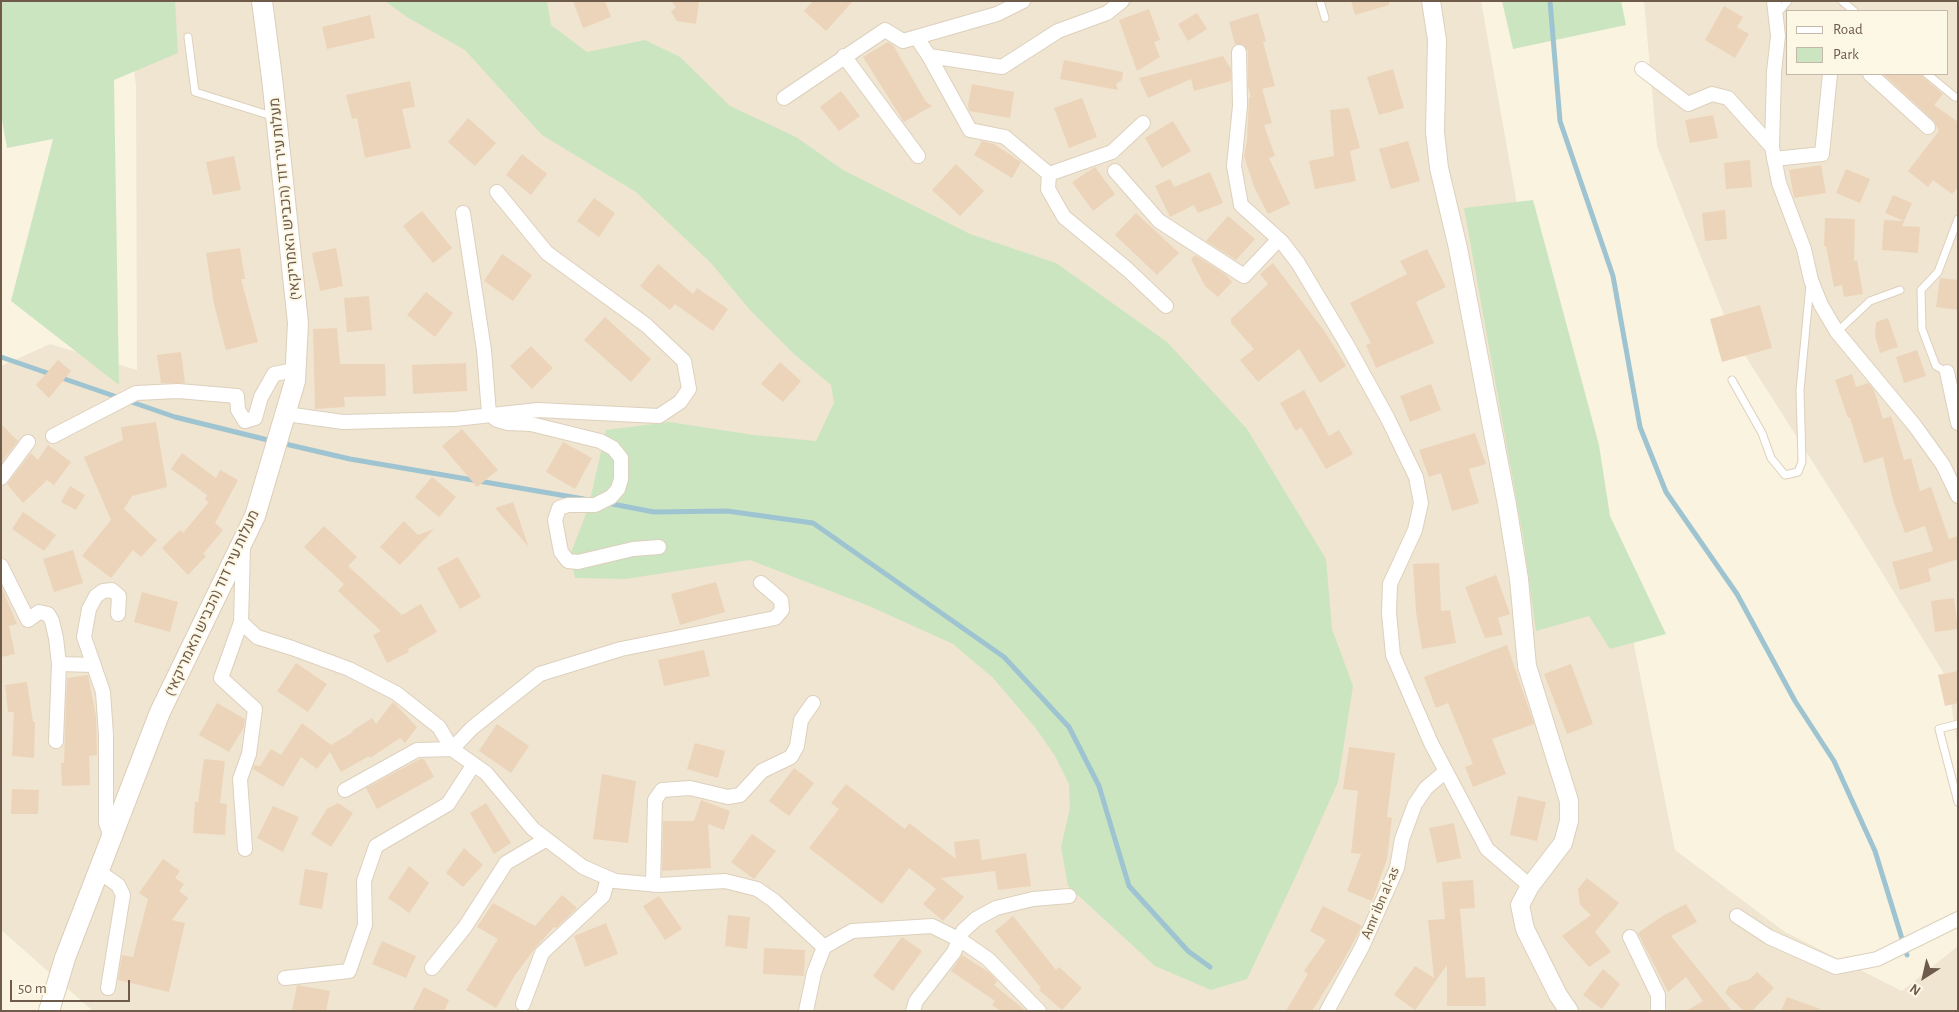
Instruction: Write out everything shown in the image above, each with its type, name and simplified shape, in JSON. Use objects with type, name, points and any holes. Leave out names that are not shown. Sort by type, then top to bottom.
[{"type":"main road","name":"מעלות עיר דוד (הכביש האמריקאי)","points":[[49,1011],[65,958],[160,712],[243,544],[254,516],[286,414],[296,370],[298,323],[277,118],[262,1]]},
{"type":"street","points":[[784,98],[885,30],[904,41],[997,14],[1023,1]]},
{"type":"street","points":[[929,56],[1002,67],[1058,31],[1107,13],[1122,1]]},
{"type":"street","points":[[1430,1],[1436,40],[1435,132],[1439,168],[1458,248],[1505,495],[1519,579],[1527,666],[1569,801],[1569,821],[1563,843],[1530,886],[1520,905],[1525,929],[1558,995],[1569,1011]]},
{"type":"street","points":[[1775,8],[1778,36],[1774,72],[1773,153],[1779,184],[1804,249],[1811,280],[1821,305],[1837,332],[1914,426],[1942,465],[1958,496]]},
{"type":"street","points":[[917,38],[970,130],[1006,137],[1049,174]]},
{"type":"street","points":[[1239,52],[1240,106],[1234,166],[1241,205],[1279,239],[1298,263],[1346,343],[1388,419],[1416,477],[1421,503],[1415,530],[1390,584],[1389,612],[1394,655],[1446,771],[1487,849],[1530,886]]},
{"type":"street","points":[[844,56],[918,156]]},
{"type":"street","points":[[1642,70],[1688,104],[1712,94],[1728,98],[1773,153],[1822,154],[1830,75]]},
{"type":"street","points":[[1871,75],[1928,128]]},
{"type":"street","points":[[1049,174],[1112,152],[1143,123]]},
{"type":"street","points":[[1115,171],[1159,221],[1244,276],[1279,239]]},
{"type":"street","points":[[1049,174],[1048,189],[1064,217],[1127,269],[1166,306]]},
{"type":"street","points":[[286,414],[343,422],[455,419],[538,410],[659,416],[680,402],[689,389],[684,361],[646,325],[547,253],[497,192]]},
{"type":"street","points":[[463,213],[484,350],[489,414]]},
{"type":"street","points":[[53,436],[136,393],[178,391],[237,396],[238,410],[245,422],[255,418],[261,397],[274,374],[296,370]]},
{"type":"street","points":[[1947,372],[1958,423]]},
{"type":"street","points":[[489,414],[502,422],[531,424],[600,441],[613,448],[621,458],[621,479],[618,489],[611,497],[595,505],[568,505],[559,508],[555,520],[556,534],[561,552],[568,561],[578,562],[633,549],[659,547]]},
{"type":"street","points":[[1,478],[28,442]]},
{"type":"street","points":[[243,544],[241,622],[221,678],[255,709],[249,754],[240,780],[245,849]]},
{"type":"street","points":[[1,566],[28,620],[39,612],[48,614],[52,621],[59,664],[56,741]]},
{"type":"street","points":[[345,790],[417,750],[452,749],[472,728],[540,674],[621,649],[775,618],[782,610],[781,600],[761,583]]},
{"type":"street","points":[[111,837],[106,823],[106,735],[103,692],[84,637],[89,608],[96,596],[103,591],[112,590],[119,596],[118,614]]},
{"type":"street","points":[[241,622],[257,637],[349,669],[386,687],[439,727],[452,749],[486,773],[533,829],[583,867],[615,881],[653,885],[725,881],[758,889],[774,900],[824,947]]},
{"type":"street","points":[[59,664],[94,665]]},
{"type":"street","points":[[653,885],[655,800],[662,790],[690,788],[728,797],[740,795],[762,771],[791,757],[797,746],[801,720],[812,702]]},
{"type":"street","points":[[285,978],[349,972],[365,925],[364,880],[376,846],[448,804],[474,764]]},
{"type":"street","name":"Amr ibn al-as","points":[[1327,1011],[1362,947],[1386,894],[1397,868],[1402,839],[1415,804],[1426,788],[1446,771]]},
{"type":"street","points":[[432,968],[465,927],[506,863],[545,840]]},
{"type":"street","points":[[98,871],[118,885],[123,895],[108,988]]},
{"type":"street","points":[[523,1004],[542,953],[603,896],[608,878]]},
{"type":"street","points":[[913,1011],[916,1001],[954,952],[963,931],[976,919],[996,908],[1034,899],[1069,896]]},
{"type":"street","points":[[1737,916],[1769,937],[1836,967],[1877,959],[1958,919]]},
{"type":"street","points":[[806,1011],[814,973],[824,947],[852,931],[932,926],[959,939],[988,960],[1039,1011]]},
{"type":"street","points":[[1630,937],[1658,995],[1658,1011]]},
{"type":"lane","points":[[1320,1],[1325,18]]},
{"type":"lane","points":[[1775,8],[1788,1]]},
{"type":"lane","points":[[1842,1],[1853,10]]},
{"type":"lane","points":[[188,37],[195,92],[277,118]]},
{"type":"lane","points":[[1928,75],[1955,97]]},
{"type":"lane","points":[[1947,372],[1936,366],[1922,329],[1921,290],[1938,272],[1958,219]]},
{"type":"lane","points":[[1732,380],[1762,433],[1771,458],[1785,475],[1798,472],[1802,462],[1800,390],[1811,280]]},
{"type":"lane","points":[[1837,332],[1870,301],[1900,290]]},
{"type":"lane","points":[[1958,724],[1939,729],[1958,802]]},
{"type":"shaded area","points":[[125,1],[1481,1],[1525,249],[1605,500],[1675,850],[1785,932],[1902,991],[1958,946],[1958,1011],[93,1011],[1,930],[1,366],[50,344],[137,370],[136,86]]},
{"type":"shaded area","points":[[1644,1],[1958,1],[1958,750],[1948,680],[1854,527],[1732,335],[1657,146]]},
{"type":"green space","points":[[1,1],[175,1],[178,53],[114,80],[119,385],[11,301],[53,139],[7,148],[1,114]]},
{"type":"green space","points":[[385,1],[547,1],[551,25],[587,52],[645,40],[680,57],[730,106],[796,137],[843,170],[970,234],[1056,263],[1167,342],[1247,429],[1326,559],[1332,629],[1353,686],[1338,782],[1247,979],[1211,990],[1155,966],[1068,886],[1061,847],[1070,808],[1069,784],[1055,756],[1035,727],[993,678],[953,644],[869,606],[750,560],[625,579],[575,578],[570,555],[588,509],[606,430],[669,422],[754,435],[816,441],[834,403],[831,385],[793,353],[750,310],[711,263],[636,192],[542,135],[465,50],[407,17]]},
{"type":"green space","points":[[1502,1],[1621,1],[1626,25],[1513,49]]},
{"type":"green space","points":[[1533,200],[1599,445],[1610,516],[1666,634],[1610,649],[1589,616],[1536,631],[1523,536],[1464,208]]},
{"type":"building","points":[[573,1],[605,1],[611,17],[583,28]]},
{"type":"building","points":[[671,1],[699,1],[696,24],[677,21],[671,12],[676,7]]},
{"type":"building","points":[[813,1],[853,1],[826,31],[804,11]]},
{"type":"building","points":[[1351,1],[1389,1],[1389,5],[1355,15]]},
{"type":"building","points":[[1724,6],[1743,17],[1737,27],[1749,34],[1735,58],[1705,40]]},
{"type":"building","points":[[1149,9],[1160,40],[1154,42],[1160,57],[1137,71],[1119,20]]},
{"type":"building","points":[[1197,13],[1207,29],[1188,41],[1178,24]]},
{"type":"building","points":[[1258,13],[1266,41],[1263,42],[1275,86],[1262,89],[1272,123],[1264,125],[1275,156],[1269,158],[1290,204],[1268,214],[1254,187],[1244,156],[1247,141],[1249,98],[1251,97],[1248,87],[1248,51],[1244,45],[1235,44],[1229,22]]},
{"type":"building","points":[[370,15],[375,38],[327,49],[322,27]]},
{"type":"building","points":[[888,42],[893,45],[926,102],[932,106],[904,122],[863,57]]},
{"type":"building","points":[[1223,56],[1231,69],[1231,81],[1194,91],[1191,79],[1148,98],[1139,78]]},
{"type":"building","points":[[1064,60],[1123,72],[1122,80],[1116,84],[1118,90],[1060,79]]},
{"type":"building","points":[[1393,69],[1404,108],[1379,115],[1367,77]]},
{"type":"building","points":[[1884,75],[1922,75],[1943,94],[1934,105],[1958,122],[1958,187],[1952,194],[1933,180],[1928,187],[1908,171],[1939,131],[1934,121]]},
{"type":"building","points":[[410,81],[415,107],[402,109],[411,148],[365,158],[357,118],[352,119],[346,95]]},
{"type":"building","points":[[972,84],[1014,92],[1010,118],[969,111],[968,105]]},
{"type":"building","points":[[841,91],[860,116],[839,131],[820,107]]},
{"type":"building","points":[[1082,98],[1097,137],[1069,148],[1054,108]]},
{"type":"building","points":[[1349,108],[1360,148],[1350,151],[1356,181],[1315,189],[1309,161],[1334,156],[1330,110]]},
{"type":"building","points":[[1713,115],[1718,138],[1690,143],[1685,120]]},
{"type":"building","points":[[468,118],[496,143],[475,166],[448,142]]},
{"type":"building","points":[[1173,121],[1191,151],[1162,168],[1145,138]]},
{"type":"building","points":[[982,141],[994,144],[1021,162],[1012,178],[974,155]]},
{"type":"building","points":[[1408,141],[1420,181],[1391,189],[1379,149]]},
{"type":"building","points":[[522,154],[547,174],[531,195],[506,175]]},
{"type":"building","points":[[234,156],[241,190],[213,195],[206,162]]},
{"type":"building","points":[[1750,160],[1752,187],[1726,189],[1724,163]]},
{"type":"building","points":[[956,164],[984,191],[960,216],[932,190]]},
{"type":"building","points":[[1821,165],[1826,193],[1794,198],[1789,170]]},
{"type":"building","points":[[1095,167],[1115,194],[1093,211],[1072,182]]},
{"type":"building","points":[[1846,169],[1870,179],[1860,203],[1836,193]]},
{"type":"building","points":[[1210,172],[1223,203],[1198,213],[1194,205],[1170,217],[1155,186],[1170,179],[1174,187]]},
{"type":"building","points":[[1893,195],[1912,203],[1904,221],[1885,213]]},
{"type":"building","points":[[594,198],[615,213],[599,237],[577,221]]},
{"type":"building","points":[[1725,210],[1727,239],[1705,241],[1702,213]]},
{"type":"building","points":[[422,211],[452,248],[433,263],[403,226]]},
{"type":"building","points":[[1136,213],[1179,253],[1157,275],[1115,235]]},
{"type":"building","points":[[1228,216],[1255,239],[1236,260],[1206,241]]},
{"type":"building","points":[[1825,218],[1855,219],[1854,261],[1857,260],[1863,294],[1844,297],[1842,285],[1834,287],[1826,246],[1824,246]]},
{"type":"building","points":[[1884,220],[1904,221],[1902,226],[1920,227],[1918,253],[1882,250]]},
{"type":"building","points":[[240,248],[245,279],[241,279],[258,342],[226,350],[214,304],[206,253]]},
{"type":"building","points":[[336,248],[343,286],[320,291],[312,253]]},
{"type":"building","points":[[1427,249],[1446,287],[1416,302],[1434,343],[1376,368],[1366,345],[1371,343],[1350,303],[1407,274],[1400,261]]},
{"type":"building","points":[[502,254],[532,275],[513,301],[484,281]]},
{"type":"building","points":[[1195,255],[1225,274],[1232,282],[1218,297],[1205,286],[1191,259]]},
{"type":"building","points":[[1273,263],[1325,332],[1346,366],[1320,383],[1299,349],[1258,382],[1240,360],[1254,349],[1231,323],[1231,319],[1268,284],[1260,274]]},
{"type":"building","points":[[658,264],[693,294],[697,288],[728,309],[713,331],[675,304],[670,310],[640,286]]},
{"type":"building","points":[[1940,278],[1958,280],[1958,310],[1936,307]]},
{"type":"building","points":[[426,292],[453,313],[435,337],[407,315]]},
{"type":"building","points":[[369,296],[372,330],[347,332],[344,298]]},
{"type":"building","points":[[1760,305],[1772,348],[1722,362],[1710,319]]},
{"type":"building","points":[[605,317],[651,359],[631,382],[584,340]]},
{"type":"building","points":[[1888,318],[1898,347],[1880,353],[1875,336],[1876,322]]},
{"type":"building","points":[[337,328],[340,364],[385,364],[386,396],[344,397],[345,407],[315,409],[313,329]]},
{"type":"building","points":[[531,346],[553,368],[532,389],[510,366]]},
{"type":"building","points":[[1917,350],[1926,376],[1904,383],[1896,357]]},
{"type":"building","points":[[181,352],[185,383],[161,383],[157,355]]},
{"type":"building","points":[[58,360],[71,371],[49,398],[36,385]]},
{"type":"building","points":[[780,362],[801,381],[783,402],[761,384]]},
{"type":"building","points":[[466,363],[467,391],[413,394],[412,365]]},
{"type":"building","points":[[1852,374],[1856,387],[1868,383],[1874,390],[1883,419],[1891,416],[1904,460],[1911,458],[1920,491],[1931,487],[1949,539],[1958,536],[1958,559],[1928,569],[1931,581],[1900,590],[1892,562],[1933,551],[1925,526],[1905,533],[1893,500],[1883,457],[1864,463],[1850,418],[1848,418],[1835,380]]},
{"type":"building","points":[[1431,384],[1441,410],[1410,422],[1400,396]]},
{"type":"building","points":[[1304,390],[1329,436],[1339,430],[1353,454],[1326,469],[1301,427],[1296,431],[1280,403]]},
{"type":"building","points":[[156,422],[167,487],[132,496],[124,509],[157,540],[141,557],[133,550],[111,578],[82,556],[111,520],[84,457],[123,440],[121,427]]},
{"type":"building","points":[[1,424],[18,441],[1,463]]},
{"type":"building","points":[[462,429],[498,470],[477,487],[442,446]]},
{"type":"building","points":[[1475,433],[1486,464],[1469,469],[1479,503],[1452,511],[1441,473],[1429,477],[1419,450]]},
{"type":"building","points":[[563,442],[592,458],[575,489],[546,472]]},
{"type":"building","points":[[48,445],[71,462],[54,485],[47,480],[23,503],[7,484],[31,453],[38,460]]},
{"type":"building","points":[[182,453],[216,478],[220,470],[238,480],[215,523],[223,530],[203,554],[206,556],[188,575],[162,548],[180,530],[183,533],[209,502],[205,500],[207,495],[171,469]]},
{"type":"building","points":[[432,477],[456,497],[439,517],[415,497]]},
{"type":"building","points":[[70,486],[85,495],[76,510],[61,502]]},
{"type":"building","points":[[513,502],[528,545],[495,508]]},
{"type":"building","points":[[23,512],[56,535],[44,551],[12,529]]},
{"type":"building","points":[[404,521],[418,535],[434,529],[400,565],[380,547]]},
{"type":"building","points":[[324,526],[357,557],[348,566],[402,615],[421,604],[437,632],[408,649],[409,652],[387,663],[373,635],[381,631],[338,591],[344,584],[304,547]]},
{"type":"building","points":[[73,550],[83,583],[54,592],[43,559]]},
{"type":"building","points":[[458,557],[481,597],[460,609],[437,568]]},
{"type":"building","points":[[1439,563],[1441,611],[1450,610],[1456,643],[1422,649],[1416,612],[1413,564]]},
{"type":"building","points":[[1496,575],[1510,614],[1498,618],[1503,635],[1485,638],[1465,587]]},
{"type":"building","points":[[716,582],[725,612],[680,625],[671,594]]},
{"type":"building","points":[[1,586],[17,624],[9,626],[15,654],[1,657]]},
{"type":"building","points":[[142,592],[178,602],[170,632],[134,622]]},
{"type":"building","points":[[1954,598],[1958,629],[1935,632],[1931,601]]},
{"type":"building","points":[[1507,645],[1534,724],[1492,739],[1506,774],[1473,787],[1465,767],[1473,764],[1448,703],[1436,708],[1424,677]]},
{"type":"building","points":[[704,650],[710,676],[664,686],[658,660]]},
{"type":"building","points":[[296,663],[327,684],[308,712],[277,691]]},
{"type":"building","points":[[1571,664],[1593,724],[1567,734],[1544,674]]},
{"type":"building","points":[[1958,671],[1958,703],[1945,706],[1938,675]]},
{"type":"building","points":[[88,675],[96,716],[97,755],[89,756],[90,785],[62,786],[61,763],[64,763],[67,678]]},
{"type":"building","points":[[27,682],[33,722],[35,722],[34,758],[12,756],[14,712],[8,712],[5,685]]},
{"type":"building","points":[[393,702],[417,727],[405,743],[400,738],[370,758],[369,756],[341,772],[330,752],[317,769],[301,757],[283,787],[253,769],[254,765],[260,766],[271,749],[281,755],[302,723],[331,745],[372,718],[376,724]]},
{"type":"building","points":[[217,703],[245,719],[244,727],[229,752],[199,735]]},
{"type":"building","points":[[497,724],[529,746],[511,773],[479,751]]},
{"type":"building","points":[[695,743],[725,751],[718,778],[687,769]]},
{"type":"building","points":[[1349,747],[1395,753],[1387,817],[1392,818],[1387,859],[1372,901],[1347,891],[1361,854],[1351,853],[1358,791],[1343,789]]},
{"type":"building","points":[[204,759],[225,761],[220,803],[227,804],[225,835],[193,833],[195,802],[198,802]]},
{"type":"building","points":[[420,759],[424,759],[434,777],[377,809],[366,788]]},
{"type":"building","points":[[794,768],[814,783],[789,816],[769,801]]},
{"type":"building","points":[[602,774],[636,781],[628,843],[593,839]]},
{"type":"building","points":[[846,784],[905,829],[909,823],[956,859],[954,842],[979,839],[982,860],[1026,853],[1031,886],[998,890],[995,871],[941,878],[964,897],[943,921],[923,904],[936,889],[909,868],[882,904],[809,848],[839,809],[831,803]]},
{"type":"building","points":[[12,789],[39,790],[38,814],[11,814]]},
{"type":"building","points":[[1518,796],[1546,802],[1537,841],[1510,835]]},
{"type":"building","points":[[701,800],[730,811],[724,830],[708,824],[711,868],[662,871],[663,821],[694,821]]},
{"type":"building","points":[[338,803],[353,813],[331,847],[311,834],[327,809]]},
{"type":"building","points":[[486,803],[511,843],[494,854],[470,813]]},
{"type":"building","points":[[273,806],[299,817],[283,852],[257,838]]},
{"type":"building","points":[[1454,823],[1461,858],[1437,863],[1429,828]]},
{"type":"building","points":[[752,834],[776,851],[754,879],[731,862]]},
{"type":"building","points":[[464,848],[483,865],[463,887],[446,873]]},
{"type":"building","points":[[163,859],[180,871],[175,878],[184,884],[179,891],[188,898],[172,920],[185,923],[169,992],[118,980],[122,955],[133,957],[148,899],[139,893]]},
{"type":"building","points":[[409,866],[429,883],[409,913],[388,898]]},
{"type":"building","points":[[305,869],[328,873],[322,909],[299,905]]},
{"type":"building","points":[[1587,878],[1619,903],[1595,932],[1611,952],[1589,967],[1562,936],[1591,915],[1580,905],[1578,889]]},
{"type":"building","points":[[1473,880],[1475,908],[1460,909],[1466,978],[1485,977],[1486,1006],[1447,1006],[1447,965],[1415,1010],[1394,995],[1415,966],[1434,978],[1428,920],[1445,919],[1442,882]]},
{"type":"building","points":[[562,895],[577,908],[556,928],[554,927],[536,947],[515,975],[496,1008],[466,990],[498,939],[477,927],[493,903],[535,926]]},
{"type":"building","points":[[659,896],[682,929],[665,940],[643,906]]},
{"type":"building","points":[[1686,904],[1697,922],[1671,936],[1732,1011],[1686,1011],[1703,1001],[1686,977],[1668,992],[1638,933],[1664,915]]},
{"type":"building","points":[[1323,906],[1362,926],[1341,965],[1312,1011],[1286,1011],[1308,974],[1304,971],[1326,940],[1310,931]]},
{"type":"building","points":[[728,915],[750,917],[747,949],[725,946]]},
{"type":"building","points":[[1013,916],[1056,970],[1059,967],[1082,988],[1062,1010],[1039,990],[1041,988],[995,931]]},
{"type":"building","points":[[606,923],[618,954],[585,967],[574,936]]},
{"type":"building","points":[[902,937],[922,951],[893,991],[873,976]]},
{"type":"building","points":[[382,941],[416,956],[406,978],[372,964]]},
{"type":"building","points":[[764,948],[805,950],[804,976],[763,974]]},
{"type":"building","points":[[962,955],[990,973],[997,981],[994,985],[1026,1011],[1001,1011],[992,1005],[995,1001],[951,971]]},
{"type":"building","points":[[1603,969],[1620,984],[1602,1009],[1583,995]]},
{"type":"building","points":[[1757,972],[1774,988],[1752,1011],[1744,1011],[1725,993],[1729,986],[1750,979]]},
{"type":"building","points":[[297,985],[330,991],[326,1011],[292,1011]]},
{"type":"building","points":[[424,987],[449,1000],[444,1011],[412,1011]]},
{"type":"building","points":[[1787,997],[1820,1009],[1820,1011],[1781,1011]]},
{"type":"waterway","points":[[1550,1],[1560,121],[1613,276],[1640,427],[1666,492],[1737,594],[1795,701],[1834,761],[1875,851],[1907,955]]},
{"type":"waterway","points":[[1,357],[175,417],[272,441]]},
{"type":"waterway","points":[[281,443],[350,459],[584,499]]},
{"type":"waterway","points":[[607,503],[654,512],[727,511],[813,523],[1004,657],[1069,727],[1099,786],[1129,886],[1188,951],[1210,967]]}]
